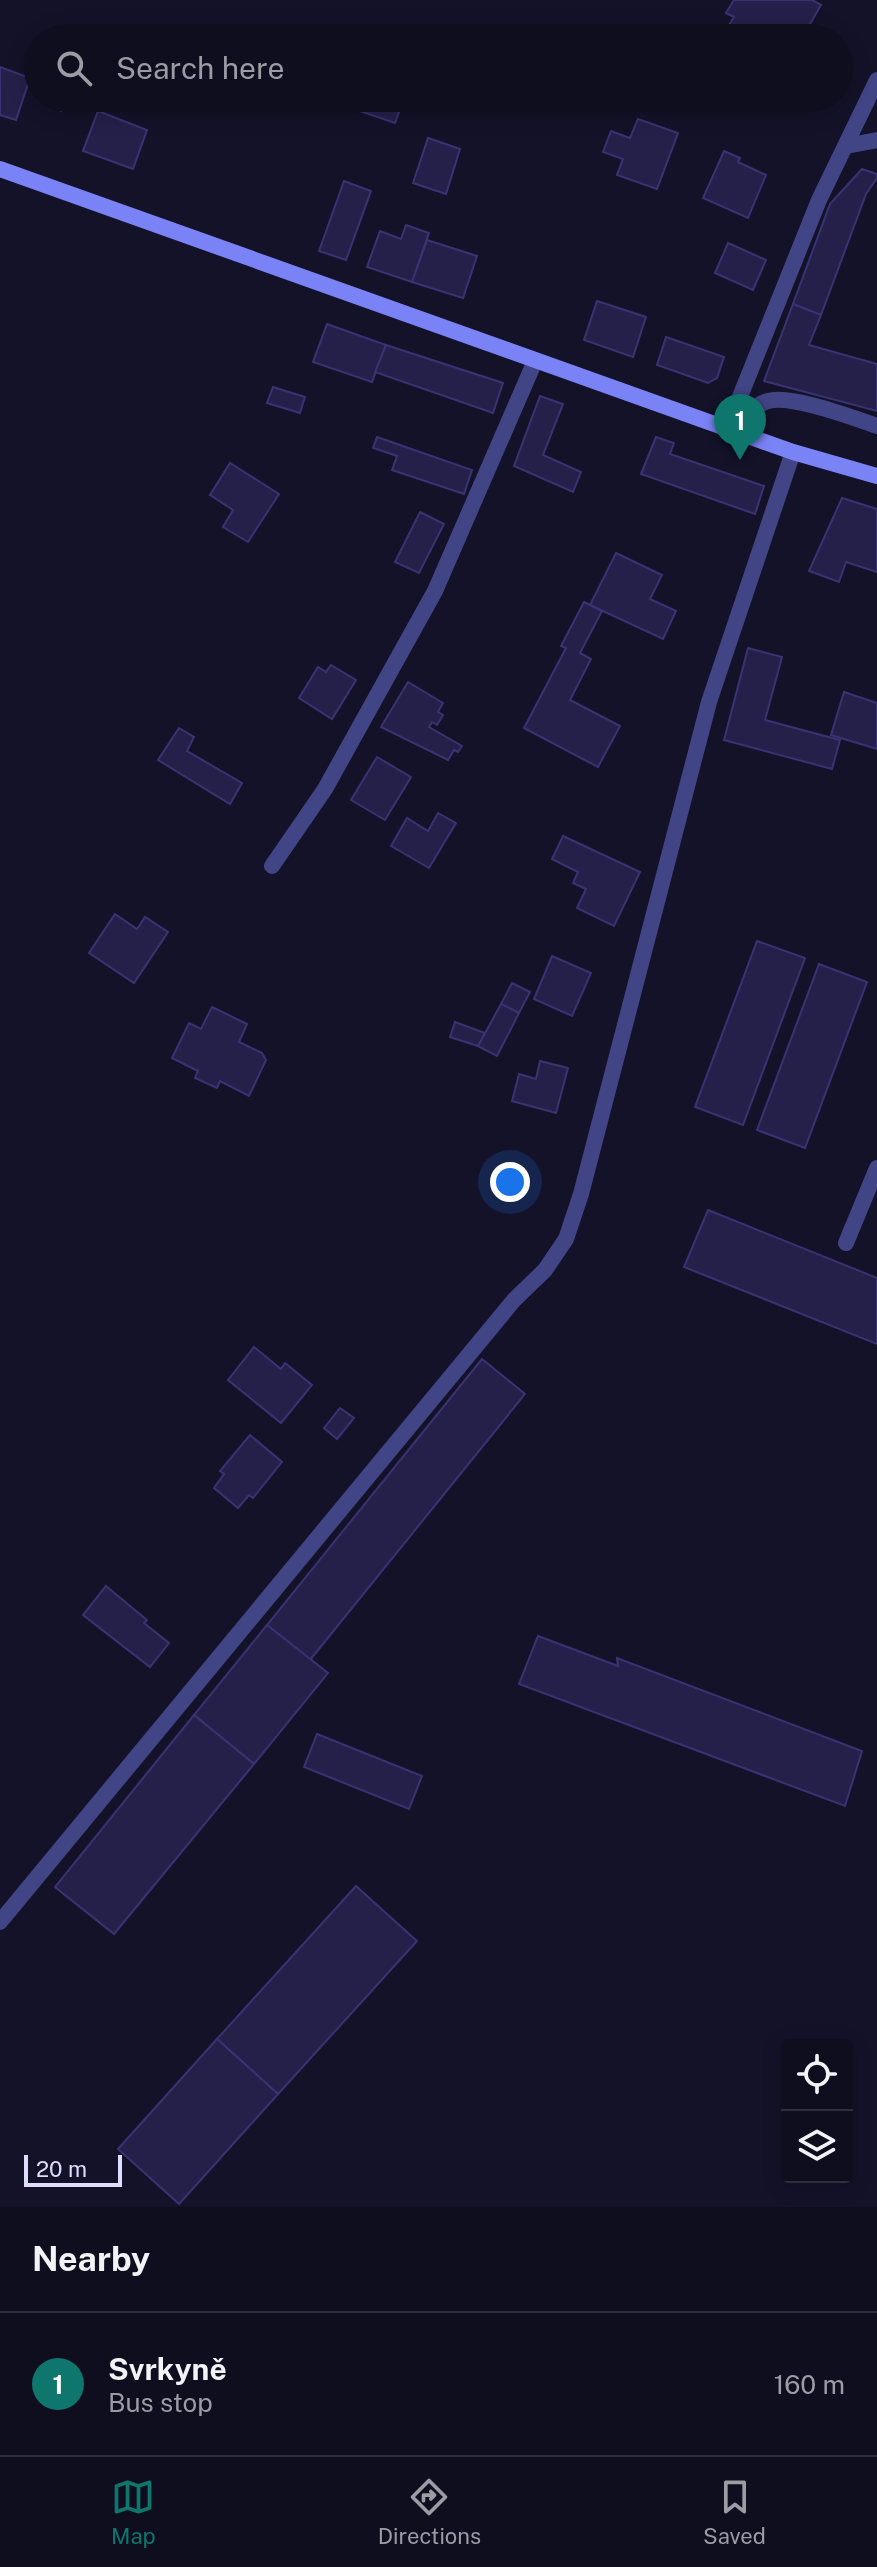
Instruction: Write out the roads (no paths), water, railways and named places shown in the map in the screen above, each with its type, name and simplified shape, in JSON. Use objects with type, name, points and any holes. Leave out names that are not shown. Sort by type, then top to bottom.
[{"type":"street","points":[[727,429],[819,200],[877,80]]},
{"type":"street","points":[[846,146],[877,140]]},
{"type":"street","points":[[0,169],[727,429],[877,476]]},
{"type":"street","points":[[272,866],[325,789],[435,591],[535,361]]},
{"type":"street","points":[[727,429],[768,401],[785,400],[830,410],[877,426]]},
{"type":"street","points":[[0,1922],[514,1300],[545,1270],[566,1239],[581,1194],[709,702],[793,452]]},
{"type":"street","points":[[846,1243],[877,1168]]},
{"type":"place","name":"Svrkyně","points":[[740,460]]}]
